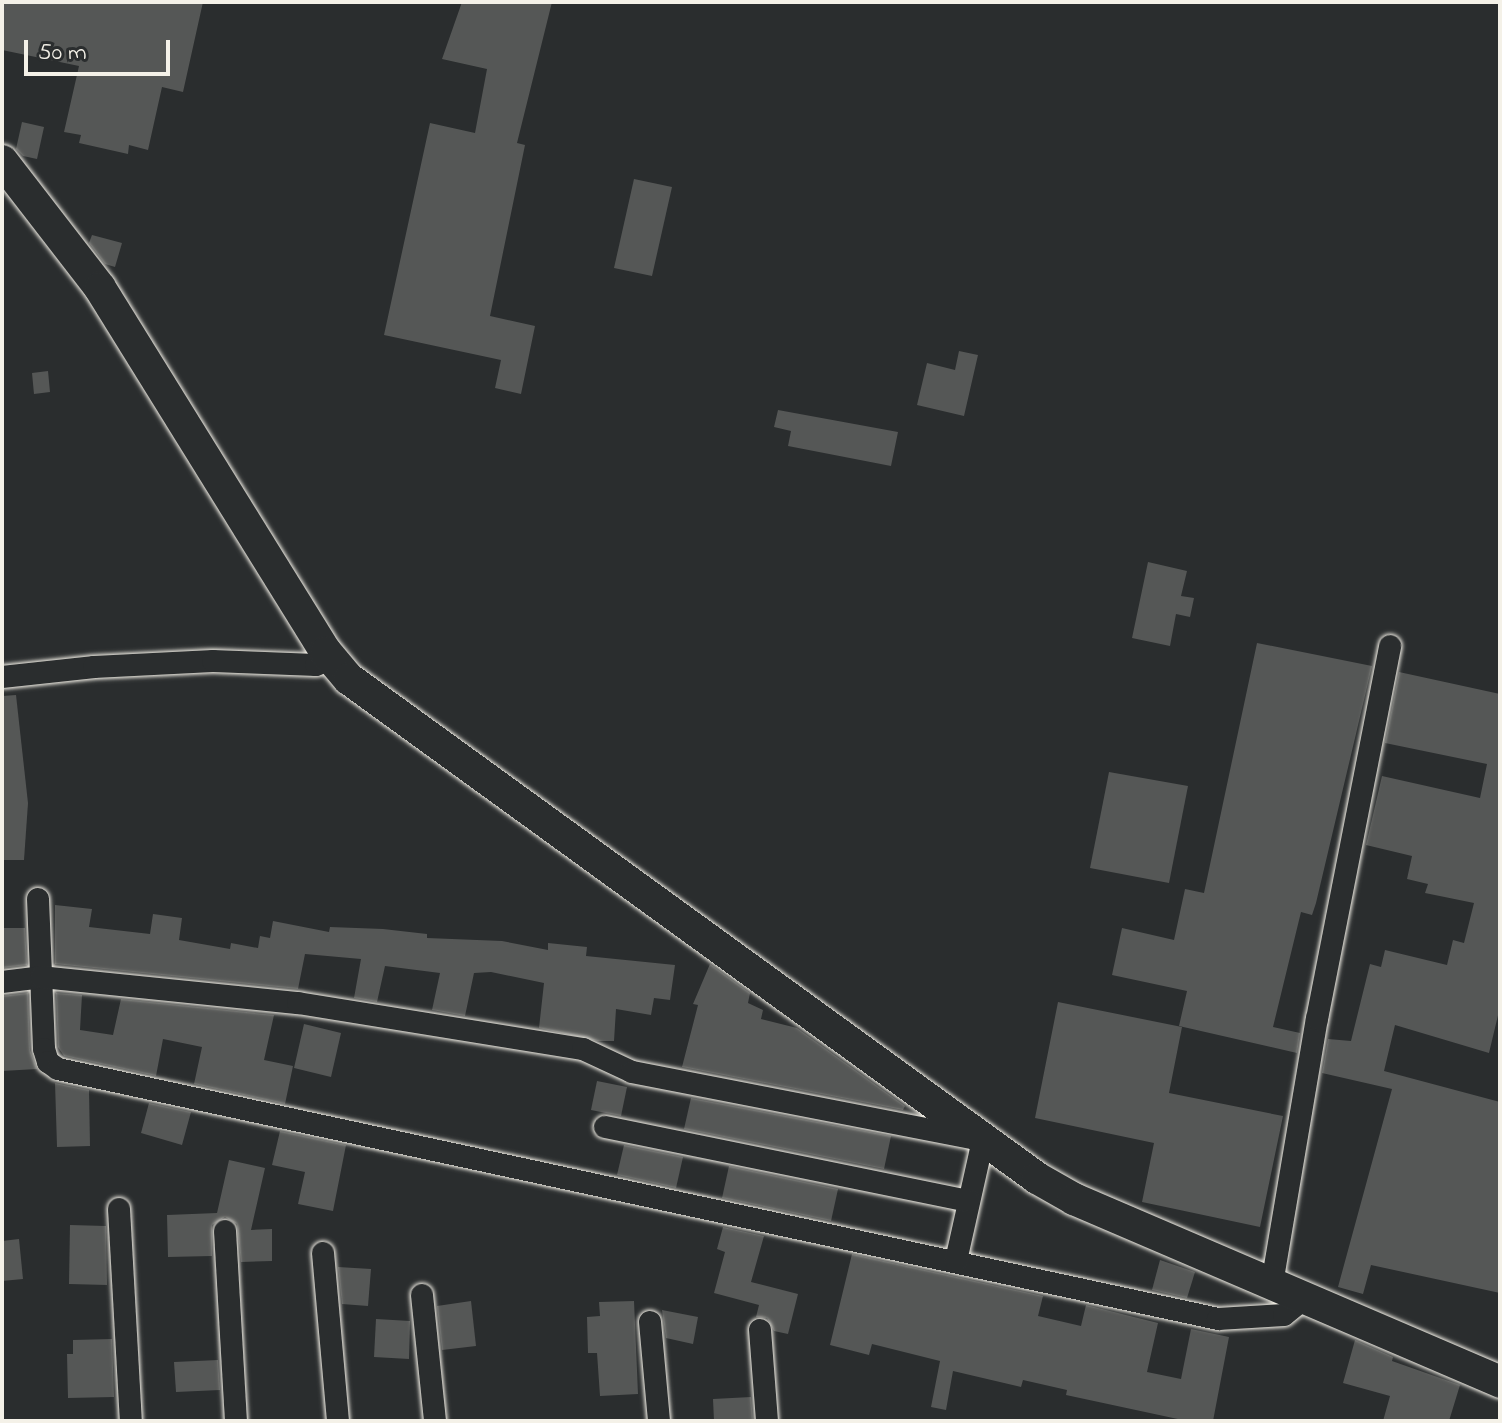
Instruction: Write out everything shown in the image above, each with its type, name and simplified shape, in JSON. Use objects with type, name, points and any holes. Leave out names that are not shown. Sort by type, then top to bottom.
[{"type":"street","points":[[2,161],[100,288],[331,659],[349,679],[983,1140],[1074,1199],[1500,1382]]},
{"type":"street","points":[[1272,1284],[1317,1019],[1390,646]]},
{"type":"street","points":[[2,677],[109,666],[213,661],[316,665],[331,659]]},
{"type":"street","points":[[38,899],[44,1049],[58,1069],[1218,1319],[1284,1315],[1305,1298]]},
{"type":"street","points":[[2,982],[41,977],[298,1003],[583,1049],[632,1072],[983,1140]]},
{"type":"street","points":[[605,1127],[969,1201]]},
{"type":"street","points":[[956,1261],[983,1140]]},
{"type":"street","points":[[119,1209],[131,1421]]},
{"type":"street","points":[[225,1231],[236,1421]]},
{"type":"street","points":[[323,1253],[338,1421]]},
{"type":"street","points":[[422,1295],[435,1421]]},
{"type":"street","points":[[650,1322],[659,1421]]},
{"type":"street","points":[[760,1330],[767,1421]]},
{"type":"building","points":[[2,2],[203,2],[183,92],[162,87],[148,150],[129,145],[128,154],[79,143],[81,135],[64,132],[79,66],[2,50]]},
{"type":"building","points":[[462,2],[552,2],[517,143],[525,145],[490,316],[535,326],[521,394],[495,388],[501,360],[384,335],[430,123],[475,133],[487,69],[442,59]]},
{"type":"building","points":[[22,122],[44,127],[37,159],[23,156],[16,149]]},
{"type":"building","points":[[634,179],[672,187],[652,276],[614,268]]},
{"type":"building","points":[[92,235],[122,243],[115,267],[105,264],[89,243]]},
{"type":"building","points":[[959,351],[978,355],[964,416],[917,405],[927,363],[955,370]]},
{"type":"building","points":[[48,371],[50,392],[34,394],[32,373]]},
{"type":"building","points":[[778,410],[898,432],[891,466],[788,446],[791,431],[774,427]]},
{"type":"building","points":[[1148,562],[1187,571],[1181,596],[1194,598],[1190,617],[1176,614],[1170,646],[1132,638]]},
{"type":"building","points":[[1257,643],[1372,666],[1316,903],[1312,915],[1301,912],[1273,1027],[1300,1033],[1297,1053],[1179,1026],[1187,991],[1112,975],[1122,928],[1174,940],[1185,889],[1204,893]]},
{"type":"building","points":[[1399,672],[1500,694],[1500,1007],[1489,1053],[1395,1025],[1384,1071],[1500,1102],[1500,1293],[1371,1265],[1363,1294],[1338,1287],[1392,1089],[1322,1073],[1328,1039],[1351,1041],[1370,964],[1381,967],[1385,950],[1447,965],[1453,940],[1464,943],[1474,903],[1425,893],[1428,884],[1407,879],[1412,856],[1366,845],[1382,776],[1480,798],[1487,764],[1385,743]]},
{"type":"building","points":[[16,695],[28,803],[24,860],[2,860],[2,696]]},
{"type":"building","points":[[1109,772],[1188,786],[1169,883],[1090,868]]},
{"type":"building","points":[[55,905],[92,909],[89,927],[150,934],[153,914],[182,918],[179,940],[230,949],[231,943],[258,948],[260,936],[270,938],[273,921],[329,932],[330,927],[383,929],[427,934],[427,938],[502,941],[548,950],[548,943],[587,947],[586,956],[675,965],[670,1000],[654,998],[651,1015],[616,1009],[614,1041],[598,1041],[539,1028],[544,983],[491,972],[474,973],[465,1016],[432,1010],[440,973],[385,966],[377,1002],[354,998],[361,959],[305,954],[298,989],[55,964]]},
{"type":"building","points":[[2,928],[25,928],[27,965],[2,968]]},
{"type":"building","points":[[710,964],[750,993],[748,1003],[763,1010],[761,1019],[797,1028],[905,1106],[903,1110],[682,1067],[698,1005],[693,1004]]},
{"type":"building","points":[[28,993],[30,1050],[37,1069],[2,1071],[2,996]]},
{"type":"building","points":[[56,993],[82,995],[80,1030],[113,1035],[121,999],[274,1015],[264,1060],[293,1066],[285,1104],[194,1084],[202,1047],[163,1039],[156,1076],[64,1056],[58,1047]]},
{"type":"building","points":[[1058,1002],[1182,1027],[1169,1093],[1283,1116],[1260,1227],[1142,1202],[1154,1143],[1035,1118]]},
{"type":"building","points":[[304,1024],[341,1033],[331,1077],[294,1068]]},
{"type":"building","points":[[597,1081],[627,1087],[621,1116],[591,1110]]},
{"type":"building","points":[[55,1083],[89,1090],[90,1146],[57,1147]]},
{"type":"building","points":[[691,1098],[891,1136],[884,1169],[684,1129]]},
{"type":"building","points":[[149,1103],[191,1112],[182,1145],[141,1133]]},
{"type":"building","points":[[280,1131],[346,1145],[333,1211],[298,1204],[305,1172],[272,1165]]},
{"type":"building","points":[[624,1145],[683,1157],[676,1188],[617,1175]]},
{"type":"building","points":[[229,1160],[265,1168],[251,1230],[272,1229],[272,1261],[241,1262],[237,1224],[225,1217],[212,1225],[212,1256],[168,1257],[167,1215],[217,1213]]},
{"type":"building","points":[[729,1166],[838,1189],[831,1221],[722,1198]]},
{"type":"building","points":[[70,1225],[106,1226],[107,1285],[69,1284]]},
{"type":"building","points":[[723,1227],[764,1236],[751,1282],[798,1294],[788,1334],[774,1331],[767,1318],[756,1317],[759,1305],[714,1293],[725,1252],[717,1249]]},
{"type":"building","points":[[19,1239],[23,1279],[2,1281],[2,1241]]},
{"type":"building","points":[[852,1254],[1043,1296],[1038,1316],[1081,1326],[1086,1305],[1158,1323],[1147,1372],[1181,1379],[1191,1329],[1229,1337],[1213,1421],[1187,1421],[1066,1395],[1067,1390],[1023,1380],[1021,1387],[953,1371],[946,1410],[931,1407],[940,1361],[872,1344],[869,1355],[830,1345]]},
{"type":"building","points":[[1160,1260],[1195,1272],[1187,1298],[1152,1290]]},
{"type":"building","points":[[338,1267],[371,1269],[368,1306],[342,1304]]},
{"type":"building","points":[[471,1301],[476,1346],[442,1350],[437,1306]]},
{"type":"building","points":[[634,1301],[638,1394],[600,1396],[597,1353],[588,1353],[587,1317],[600,1316],[599,1302]]},
{"type":"building","points":[[662,1310],[698,1317],[693,1344],[666,1338]]},
{"type":"building","points":[[376,1319],[410,1321],[409,1359],[374,1357]]},
{"type":"building","points":[[112,1339],[114,1397],[68,1398],[67,1354],[73,1354],[73,1340]]},
{"type":"building","points":[[1355,1340],[1393,1357],[1392,1361],[1460,1385],[1449,1421],[1383,1421],[1390,1396],[1343,1383]]},
{"type":"building","points":[[218,1360],[220,1390],[176,1392],[174,1362]]},
{"type":"building","points":[[751,1397],[753,1421],[714,1421],[713,1399]]}]
